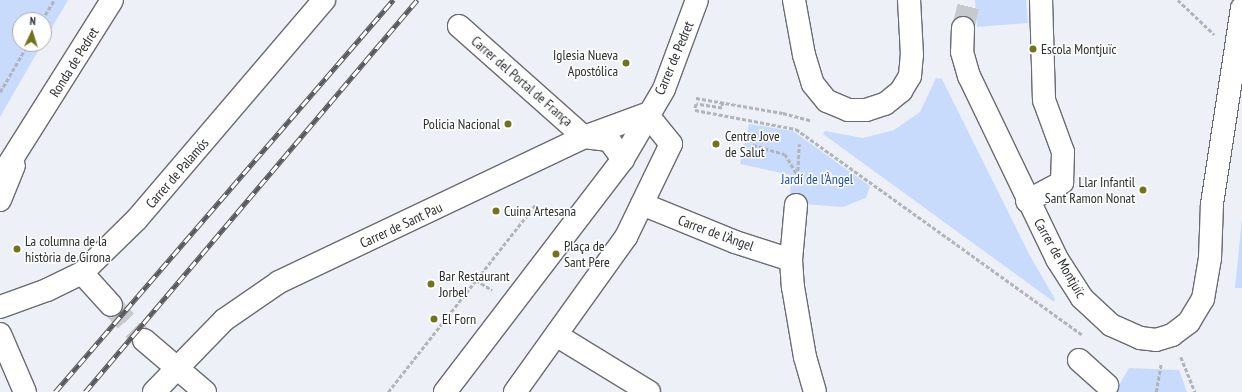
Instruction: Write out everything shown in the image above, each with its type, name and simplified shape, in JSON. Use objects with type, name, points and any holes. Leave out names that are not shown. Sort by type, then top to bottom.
[{"type":"street","name":"Ronda de Pedret","points":[[0,178],[112,0]]},
{"type":"street","name":"Carrer de Palamós","points":[[0,306],[82,273],[137,220],[324,0]]},
{"type":"street","name":"Carrer de Pedret","points":[[647,114],[664,89],[697,0]]},
{"type":"street","points":[[794,0],[804,55],[813,84],[827,101],[848,110],[866,110],[885,104],[901,91],[910,76],[912,55],[909,0]]},
{"type":"street","points":[[1027,201],[1062,182],[1063,152],[1044,100],[1041,0]]},
{"type":"street","name":"Carrer de Montjuïc","points":[[963,28],[962,52],[969,76],[1027,201],[1057,259],[1082,298],[1111,325],[1140,338],[1156,340],[1172,335],[1189,322],[1203,299],[1210,258],[1212,204],[1235,101],[1242,8]]},
{"type":"street","name":"Carrer del Portal de França","points":[[459,26],[584,137]]},
{"type":"street","points":[[445,392],[623,159],[647,114],[671,144],[626,236],[515,392]]},
{"type":"street","name":"Carrer de Sant Pau","points":[[154,392],[177,370],[200,342],[224,320],[279,282],[584,137],[647,114]]},
{"type":"street","name":"Ronda de Pedret","points":[[0,200],[35,124]]},
{"type":"street","points":[[584,137],[609,140],[623,159]]},
{"type":"street","name":"Carrer de l'Àngel","points":[[642,204],[735,242],[790,260]]},
{"type":"street","points":[[796,205],[790,260],[805,357],[815,392]]},
{"type":"street","points":[[82,273],[111,305]]},
{"type":"street","points":[[0,334],[25,392]]},
{"type":"street","points":[[556,335],[649,392]]},
{"type":"street","points":[[144,340],[177,370],[205,392]]},
{"type":"street","points":[[1079,360],[1111,389]]},
{"type":"street","points":[[0,362],[20,392]]},
{"type":"path","points":[[47,12],[54,0]]},
{"type":"path","points":[[1178,0],[1187,10],[1216,34]]},
{"type":"path","points":[[0,92],[23,52]]},
{"type":"path","points":[[696,98],[784,113],[812,121]]},
{"type":"path","points":[[723,102],[722,108],[696,104],[695,110],[796,129],[1085,337]]},
{"type":"path","points":[[796,205],[799,144]]},
{"type":"path","points":[[753,145],[785,154],[797,175]]},
{"type":"path","points":[[388,392],[535,205]]},
{"type":"path","points":[[476,280],[496,293]]},
{"type":"path","points":[[1179,352],[1195,392]]},
{"type":"path","points":[[1156,392],[1162,360]]},
{"type":"green space","points":[[0,0],[68,0],[52,27],[52,12],[12,12],[12,52],[37,52],[0,117]]},
{"type":"green space","points":[[975,0],[1026,0],[1028,23],[977,27]]},
{"type":"green space","points":[[936,78],[942,79],[1029,254],[1055,299],[1054,302],[823,134],[825,131],[863,138],[894,130],[920,112]]},
{"type":"green space","name":"Jardí de l'Àngel","points":[[749,124],[793,131],[870,186],[866,198],[843,207],[803,204],[789,213],[791,175],[740,164]]},
{"type":"green space","points":[[1242,218],[1242,288],[1235,288]]},
{"type":"green space","points":[[1129,368],[1179,370],[1187,392],[1115,392]]},
{"type":"tunnel","points":[[963,28],[970,0]]},
{"type":"tunnel","points":[[111,305],[144,340]]},
{"type":"railway","points":[[55,392],[393,0]]},
{"type":"railway","points":[[85,392],[417,0]]},
{"type":"place","name":"Escola Montjuïc","points":[[1033,49]]},
{"type":"place","name":"Iglesia Nueva Apostólica","points":[[626,63]]},
{"type":"place","name":"Policia Nacional","points":[[508,124]]},
{"type":"place","name":"Centre Jove de Salut","points":[[716,144]]},
{"type":"place","name":"Llar Infantil Sant Ramon Nonat","points":[[1143,190]]},
{"type":"place","name":"Cuina Artesana","points":[[496,211]]},
{"type":"place","name":"La columna de la història de Girona","points":[[17,249]]},
{"type":"place","name":"Plaça de Sant Pere","points":[[556,254]]},
{"type":"place","name":"Bar Restaurant Jorbel","points":[[431,284]]},
{"type":"place","name":"El Forn","points":[[434,319]]}]
